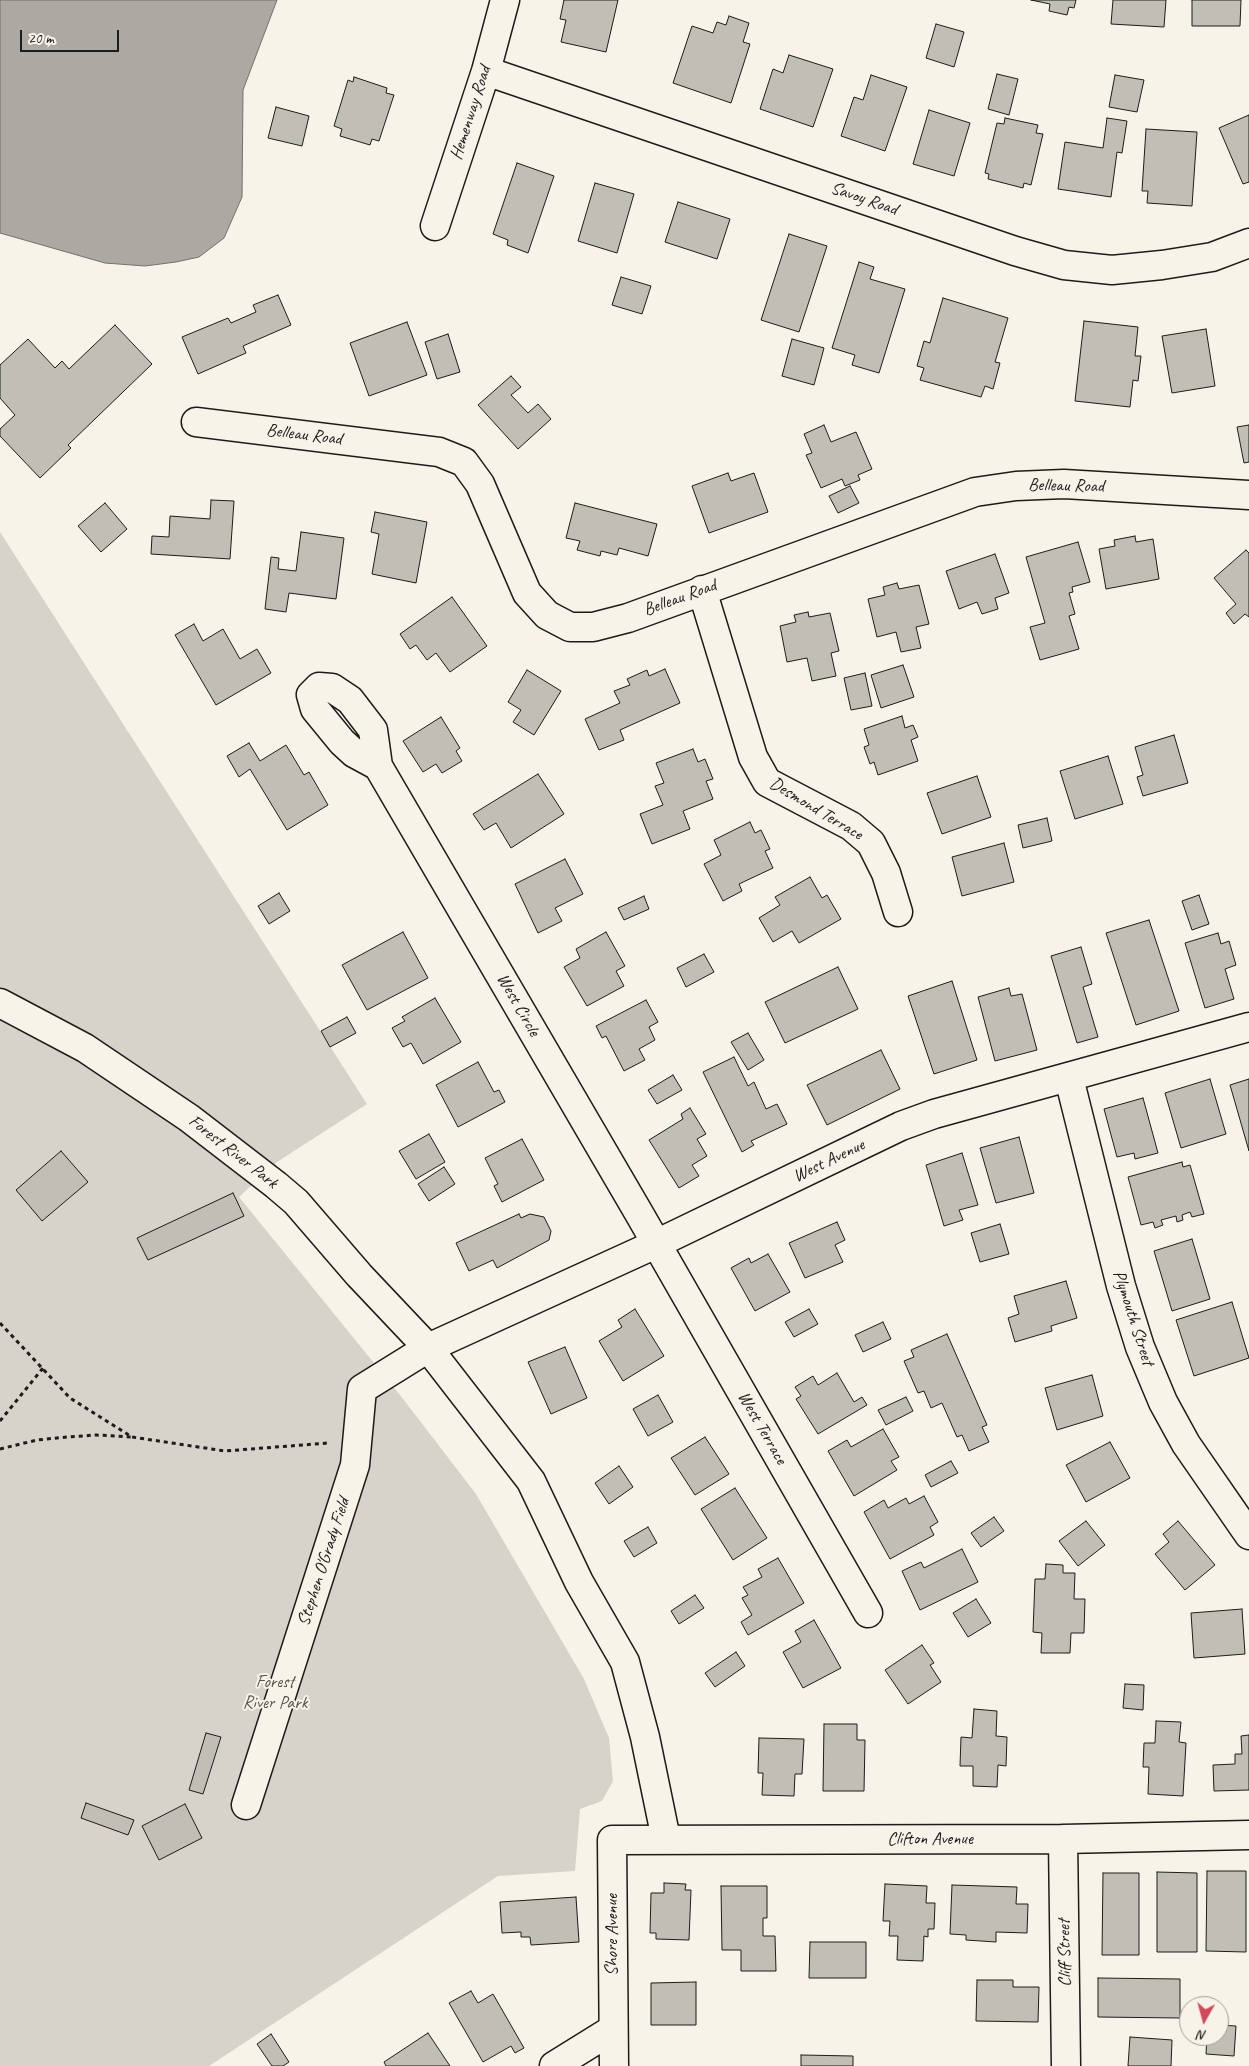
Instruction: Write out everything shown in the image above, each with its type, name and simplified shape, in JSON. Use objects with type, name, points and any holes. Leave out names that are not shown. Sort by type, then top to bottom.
[{"type":"street","name":"Hemenway Road","points":[[435,226],[486,71],[505,0]]},
{"type":"street","name":"Savoy Road","points":[[486,71],[1064,265],[1112,270],[1162,265],[1212,256],[1249,243]]},
{"type":"street","name":"Belleau Road","points":[[196,422],[439,452],[464,462],[480,484],[527,592],[547,615],[570,627],[593,627],[628,618],[975,492],[1016,486],[1064,484],[1249,495]]},
{"type":"street","name":"Desmond Terrace","points":[[702,590],[753,757],[767,782],[851,826],[871,843],[886,873],[898,912]]},
{"type":"street","name":"West Circle","points":[[378,766],[656,1244]]},
{"type":"street","name":"Forest River Park","points":[[0,1003],[85,1048],[189,1118],[276,1185],[296,1202],[359,1275],[428,1348],[531,1481],[580,1582],[625,1662],[645,1737],[666,1839]]},
{"type":"street","name":"West Avenue","points":[[428,1348],[656,1244],[901,1126],[934,1114],[1249,1028]]},
{"type":"street","name":"Plymouth Street","points":[[1068,1078],[1121,1286],[1140,1347],[1163,1402],[1186,1444],[1249,1535]]},
{"type":"street","name":"West Terrace","points":[[656,1244],[868,1613]]},
{"type":"street","name":"Stephen O'Grady Field","points":[[246,1805],[355,1465],[362,1390],[428,1348]]},
{"type":"street","name":"Clifton Avenue","points":[[612,1840],[1063,1840],[1249,1836]]},
{"type":"street","name":"Shore Avenue","points":[[612,1840],[612,2030],[614,2066]]},
{"type":"street","name":"Cliff Street","points":[[1063,1840],[1066,2066]]},
{"type":"street","points":[[554,2066],[612,2030]]},
{"type":"path","points":[[0,1323],[70,1398],[132,1437]]},
{"type":"path","points":[[0,1421],[43,1368]]},
{"type":"path","points":[[0,1449],[52,1438],[96,1435],[132,1437],[226,1451],[357,1439]]},
{"type":"green space","name":"Forest River Park","points":[[0,532],[367,1104],[277,1162],[239,1197],[400,1395],[476,1494],[584,1679],[609,1738],[613,1781],[602,1801],[580,1809],[575,1871],[498,1876],[209,2066],[0,2066]]},
{"type":"shaded area","points":[[0,0],[277,0],[243,90],[242,197],[224,238],[199,257],[145,266],[105,263],[0,233]]},
{"type":"building","points":[[564,0],[618,0],[606,52],[561,42],[566,20],[560,19]]},
{"type":"building","points":[[1031,0],[1076,0],[1074,8],[1069,7],[1067,15],[1049,11],[1050,4]]},
{"type":"building","points":[[1113,0],[1166,0],[1164,27],[1111,24]]},
{"type":"building","points":[[1192,0],[1241,0],[1240,26],[1192,26]]},
{"type":"building","points":[[729,16],[749,23],[743,42],[750,44],[731,103],[673,83],[692,26],[713,33],[717,22],[726,25]]},
{"type":"building","points":[[936,24],[964,32],[954,67],[926,58]]},
{"type":"building","points":[[789,55],[833,69],[813,127],[760,109],[773,69],[783,73]]},
{"type":"building","points":[[997,74],[1018,79],[1009,115],[988,109]]},
{"type":"building","points":[[871,75],[907,87],[885,151],[841,136],[854,97],[863,100]]},
{"type":"building","points":[[1115,75],[1144,80],[1137,112],[1109,107]]},
{"type":"building","points":[[354,77],[387,88],[386,93],[394,95],[379,141],[372,139],[370,145],[340,136],[342,129],[334,126],[348,80],[353,82]]},
{"type":"building","points":[[276,107],[309,116],[302,146],[268,138]]},
{"type":"building","points":[[929,110],[970,123],[954,176],[913,164]]},
{"type":"building","points":[[1249,115],[1249,182],[1243,184],[1219,128]]},
{"type":"building","points":[[1005,118],[1038,125],[1036,133],[1043,134],[1031,185],[1024,183],[1023,188],[988,179],[989,174],[985,173],[997,123],[1004,124]]},
{"type":"building","points":[[1107,118],[1127,121],[1122,153],[1117,152],[1111,197],[1058,189],[1065,142],[1103,148]]},
{"type":"building","points":[[1146,129],[1197,132],[1192,206],[1147,203],[1148,191],[1142,191]]},
{"type":"building","points":[[517,163],[554,176],[528,253],[507,245],[508,240],[493,234]]},
{"type":"building","points":[[595,183],[634,194],[617,253],[578,241]]},
{"type":"building","points":[[678,202],[730,219],[717,259],[665,242]]},
{"type":"building","points":[[789,234],[827,246],[799,332],[761,320]]},
{"type":"building","points":[[859,262],[874,267],[870,279],[905,289],[879,373],[852,365],[855,355],[832,348]]},
{"type":"building","points":[[621,277],[651,286],[642,314],[612,305]]},
{"type":"building","points":[[278,295],[291,325],[243,346],[246,353],[198,374],[182,337],[228,318],[231,323],[256,312],[253,305]]},
{"type":"building","points":[[943,298],[1008,318],[995,362],[1000,363],[993,389],[985,386],[981,397],[920,380],[924,368],[917,366],[924,341],[930,343]]},
{"type":"building","points":[[1084,321],[1138,327],[1135,356],[1141,356],[1138,381],[1133,380],[1130,407],[1075,401]]},
{"type":"building","points":[[407,322],[427,375],[369,396],[350,343]]},
{"type":"building","points":[[115,325],[152,364],[68,445],[71,448],[40,478],[0,436],[0,429],[15,415],[0,398],[0,365],[28,339],[55,368],[62,361],[69,369]]},
{"type":"building","points":[[1206,329],[1215,386],[1172,393],[1162,336]]},
{"type":"building","points":[[448,334],[460,372],[437,379],[425,342]]},
{"type":"building","points":[[792,339],[824,348],[814,385],[782,376]]},
{"type":"building","points":[[511,376],[521,387],[511,395],[528,413],[538,404],[551,419],[518,449],[478,405]]},
{"type":"building","points":[[824,425],[831,442],[856,432],[872,469],[858,475],[860,480],[845,486],[842,479],[821,488],[806,455],[812,453],[804,434]]},
{"type":"building","points":[[1249,425],[1249,462],[1244,463],[1237,427]]},
{"type":"building","points":[[728,473],[731,481],[754,473],[768,512],[709,533],[692,486]]},
{"type":"building","points":[[850,486],[859,503],[838,513],[829,496]]},
{"type":"building","points":[[211,500],[234,501],[230,559],[151,554],[152,536],[169,537],[170,516],[210,519]]},
{"type":"building","points":[[105,503],[127,529],[101,552],[78,526]]},
{"type":"building","points":[[575,503],[657,524],[648,556],[619,548],[617,555],[601,551],[600,556],[577,550],[580,541],[566,538]]},
{"type":"building","points":[[375,512],[427,522],[416,583],[372,574],[379,534],[371,532]]},
{"type":"building","points":[[301,532],[344,538],[336,599],[289,593],[286,612],[265,609],[271,557],[279,558],[278,569],[296,571]]},
{"type":"building","points":[[1135,536],[1136,542],[1153,539],[1159,579],[1106,589],[1099,549],[1115,546],[1114,540]]},
{"type":"building","points":[[1078,542],[1090,582],[1072,587],[1073,592],[1069,593],[1075,614],[1069,616],[1079,649],[1040,660],[1030,627],[1045,623],[1026,557]]},
{"type":"building","points":[[1246,550],[1249,553],[1249,617],[1245,614],[1234,624],[1226,613],[1236,604],[1214,578]]},
{"type":"building","points":[[995,554],[1009,593],[995,598],[998,609],[982,614],[977,602],[959,609],[946,571]]},
{"type":"building","points":[[897,583],[899,589],[919,585],[929,624],[916,627],[921,648],[901,652],[896,632],[877,637],[868,599],[885,595],[883,587]]},
{"type":"building","points":[[452,597],[487,646],[450,672],[436,653],[427,660],[416,645],[410,649],[400,634]]},
{"type":"building","points":[[808,612],[809,617],[830,613],[839,651],[831,653],[836,676],[812,681],[807,658],[787,662],[780,626],[796,622],[794,615]]},
{"type":"building","points":[[194,624],[203,641],[223,629],[240,659],[257,649],[271,673],[216,705],[175,635]]},
{"type":"building","points":[[903,665],[914,697],[881,708],[871,675]]},
{"type":"building","points":[[665,669],[680,703],[620,730],[624,740],[599,750],[585,719],[620,703],[614,691],[630,685],[627,679],[647,670],[649,676]]},
{"type":"building","points":[[527,670],[561,691],[534,735],[513,722],[521,710],[508,702]]},
{"type":"building","points":[[865,673],[872,706],[851,710],[844,678]]},
{"type":"building","points":[[902,716],[905,728],[913,725],[918,737],[911,740],[918,761],[878,775],[874,762],[870,764],[864,747],[869,745],[864,729]]},
{"type":"building","points":[[441,717],[460,748],[456,751],[462,761],[442,773],[436,764],[423,772],[403,741]]},
{"type":"building","points":[[1174,735],[1188,783],[1143,796],[1137,777],[1143,775],[1135,747]]},
{"type":"building","points":[[249,743],[260,761],[286,745],[304,775],[309,772],[328,805],[287,830],[250,769],[239,777],[227,756]]},
{"type":"building","points":[[693,749],[698,762],[705,759],[713,779],[706,781],[713,799],[683,811],[690,829],[652,844],[640,814],[663,805],[655,786],[664,783],[656,763]]},
{"type":"building","points":[[1108,756],[1123,804],[1075,819],[1060,771]]},
{"type":"building","points":[[538,774],[564,814],[511,848],[496,823],[484,830],[473,814]]},
{"type":"building","points":[[977,776],[991,817],[942,834],[927,793]]},
{"type":"building","points":[[1047,818],[1052,841],[1023,848],[1018,825]]},
{"type":"building","points":[[750,822],[755,833],[761,830],[770,849],[765,851],[773,868],[739,884],[742,891],[723,901],[704,864],[721,855],[714,840]]},
{"type":"building","points":[[1004,843],[1014,882],[962,896],[952,857]]},
{"type":"building","points":[[565,859],[583,894],[555,908],[562,921],[538,933],[515,884]]},
{"type":"building","points":[[810,877],[822,898],[827,895],[841,919],[799,943],[792,931],[773,942],[759,918],[780,905],[775,897]]},
{"type":"building","points":[[279,893],[290,911],[269,924],[258,906]]},
{"type":"building","points":[[1199,895],[1209,924],[1192,930],[1182,901]]},
{"type":"building","points":[[644,896],[649,909],[624,920],[618,908]]},
{"type":"building","points":[[1149,920],[1179,1011],[1136,1025],[1106,933]]},
{"type":"building","points":[[403,932],[428,978],[367,1010],[342,965]]},
{"type":"building","points":[[606,932],[625,966],[616,971],[624,986],[587,1006],[564,967],[580,958],[576,949]]},
{"type":"building","points":[[1218,933],[1221,944],[1229,941],[1236,965],[1225,969],[1234,999],[1205,1008],[1185,943]]},
{"type":"building","points":[[1081,947],[1092,984],[1083,987],[1098,1037],[1077,1043],[1051,956]]},
{"type":"building","points":[[704,954],[714,972],[686,987],[677,968]]},
{"type":"building","points":[[838,967],[858,1009],[785,1043],[765,1002]]},
{"type":"building","points":[[952,981],[977,1060],[934,1074],[908,996]]},
{"type":"building","points":[[1009,988],[1011,996],[1022,994],[1037,1050],[995,1061],[978,997]]},
{"type":"building","points":[[435,998],[461,1042],[423,1064],[411,1043],[403,1047],[392,1028],[405,1021],[402,1017]]},
{"type":"building","points":[[646,1000],[658,1022],[649,1027],[655,1040],[639,1049],[645,1060],[624,1071],[606,1036],[602,1038],[596,1026]]},
{"type":"building","points":[[347,1017],[356,1033],[330,1047],[321,1031]]},
{"type":"building","points":[[748,1033],[764,1060],[748,1070],[731,1042]]},
{"type":"building","points":[[881,1050],[900,1089],[827,1125],[807,1085]]},
{"type":"building","points":[[734,1057],[748,1086],[754,1082],[766,1109],[777,1104],[787,1124],[751,1141],[754,1145],[742,1152],[703,1072]]},
{"type":"building","points":[[478,1062],[494,1092],[499,1090],[505,1102],[458,1127],[436,1085]]},
{"type":"building","points":[[673,1075],[682,1090],[657,1104],[648,1090]]},
{"type":"building","points":[[1210,1079],[1226,1134],[1181,1148],[1165,1093]]},
{"type":"building","points":[[1249,1079],[1249,1151],[1230,1085]]},
{"type":"building","points":[[1143,1098],[1158,1153],[1135,1159],[1134,1153],[1117,1157],[1104,1109]]},
{"type":"building","points":[[690,1108],[706,1134],[697,1139],[707,1156],[692,1165],[699,1176],[679,1188],[649,1140],[683,1119],[681,1114]]},
{"type":"building","points":[[429,1134],[445,1162],[416,1179],[399,1151]]},
{"type":"building","points":[[1019,1137],[1034,1193],[996,1203],[980,1148]]},
{"type":"building","points":[[522,1139],[544,1180],[502,1202],[494,1186],[498,1184],[485,1158]]},
{"type":"building","points":[[61,1151],[88,1182],[42,1221],[16,1190]]},
{"type":"building","points":[[962,1153],[978,1205],[959,1210],[963,1220],[944,1226],[926,1165]]},
{"type":"building","points":[[1182,1162],[1183,1167],[1190,1165],[1204,1214],[1192,1217],[1190,1212],[1182,1215],[1183,1220],[1177,1222],[1176,1216],[1161,1220],[1163,1225],[1155,1228],[1153,1222],[1141,1225],[1128,1177]]},
{"type":"building","points":[[444,1167],[455,1184],[429,1201],[418,1184]]},
{"type":"building","points":[[233,1193],[244,1216],[148,1260],[137,1238]]},
{"type":"building","points":[[519,1214],[521,1218],[530,1214],[544,1217],[551,1231],[549,1240],[497,1268],[493,1260],[469,1271],[456,1243]]},
{"type":"building","points":[[837,1222],[845,1240],[835,1245],[843,1262],[805,1278],[789,1243]]},
{"type":"building","points":[[1000,1224],[1009,1254],[980,1262],[971,1233]]},
{"type":"building","points":[[1192,1239],[1210,1299],[1172,1311],[1154,1251]]},
{"type":"building","points":[[768,1254],[790,1292],[755,1311],[731,1268],[749,1258],[751,1263]]},
{"type":"building","points":[[1066,1281],[1077,1318],[1051,1326],[1052,1331],[1015,1342],[1008,1318],[1019,1314],[1014,1296]]},
{"type":"building","points":[[1232,1302],[1249,1358],[1194,1376],[1176,1320]]},
{"type":"building","points":[[635,1309],[664,1356],[623,1381],[599,1341],[622,1327],[618,1320]]},
{"type":"building","points":[[809,1309],[818,1324],[794,1337],[785,1322]]},
{"type":"building","points":[[883,1322],[891,1339],[863,1352],[855,1335]]},
{"type":"building","points":[[947,1334],[987,1425],[982,1427],[989,1442],[969,1451],[962,1435],[957,1437],[942,1403],[931,1408],[924,1391],[918,1393],[904,1361],[914,1357],[911,1350]]},
{"type":"building","points":[[565,1347],[587,1398],[551,1414],[528,1362]]},
{"type":"building","points":[[837,1373],[854,1402],[862,1397],[867,1405],[818,1434],[796,1399],[801,1396],[795,1387],[813,1376],[818,1385]]},
{"type":"building","points":[[1092,1375],[1103,1416],[1057,1430],[1045,1388]]},
{"type":"building","points":[[658,1395],[673,1422],[648,1436],[633,1409]]},
{"type":"building","points":[[906,1397],[913,1411],[886,1425],[878,1410]]},
{"type":"building","points":[[883,1429],[899,1457],[891,1461],[897,1470],[854,1496],[828,1451],[847,1440],[851,1447]]},
{"type":"building","points":[[705,1437],[729,1474],[695,1495],[671,1458]]},
{"type":"building","points":[[1110,1442],[1130,1478],[1086,1502],[1066,1465]]},
{"type":"building","points":[[951,1461],[958,1473],[931,1487],[925,1475]]},
{"type":"building","points":[[619,1466],[633,1487],[609,1504],[595,1483]]},
{"type":"building","points":[[735,1488],[767,1538],[733,1560],[701,1509]]},
{"type":"building","points":[[924,1496],[938,1522],[930,1527],[934,1535],[890,1559],[864,1512],[884,1500],[888,1508],[906,1498],[909,1504]]},
{"type":"building","points":[[994,1517],[1004,1531],[981,1547],[971,1533]]},
{"type":"building","points":[[1086,1521],[1105,1545],[1078,1566],[1059,1541]]},
{"type":"building","points":[[1178,1521],[1215,1565],[1185,1590],[1155,1554],[1169,1542],[1163,1534]]},
{"type":"building","points":[[648,1527],[657,1543],[634,1557],[624,1541]]},
{"type":"building","points":[[962,1549],[978,1582],[920,1610],[902,1571],[921,1562],[924,1568]]},
{"type":"building","points":[[778,1558],[804,1603],[748,1635],[741,1622],[752,1615],[742,1598],[748,1595],[743,1587],[762,1577],[758,1569]]},
{"type":"building","points":[[1046,1564],[1063,1565],[1063,1573],[1075,1573],[1074,1599],[1085,1599],[1084,1633],[1071,1633],[1070,1653],[1041,1653],[1042,1633],[1033,1632],[1035,1579],[1045,1579]]},
{"type":"building","points":[[695,1595],[704,1608],[679,1624],[671,1611]]},
{"type":"building","points":[[976,1599],[991,1623],[968,1637],[953,1613]]},
{"type":"building","points":[[1242,1609],[1245,1654],[1194,1658],[1191,1613]]},
{"type":"building","points":[[814,1620],[841,1668],[803,1688],[783,1652],[801,1642],[795,1631]]},
{"type":"building","points":[[922,1645],[934,1663],[930,1665],[941,1682],[908,1704],[885,1670]]},
{"type":"building","points":[[736,1652],[745,1666],[715,1687],[705,1673]]},
{"type":"building","points":[[1125,1684],[1144,1685],[1143,1710],[1123,1708]]},
{"type":"building","points":[[974,1709],[997,1711],[996,1736],[1007,1737],[1006,1766],[998,1765],[997,1787],[973,1786],[973,1766],[960,1766],[961,1737],[972,1738]]},
{"type":"building","points":[[1156,1721],[1181,1722],[1179,1742],[1186,1743],[1183,1796],[1148,1794],[1149,1767],[1143,1767],[1144,1743],[1155,1743]]},
{"type":"building","points":[[824,1724],[857,1724],[857,1740],[865,1740],[864,1791],[823,1791]]},
{"type":"building","points":[[206,1733],[221,1737],[203,1794],[189,1790]]},
{"type":"building","points":[[1249,1735],[1249,1790],[1214,1791],[1213,1765],[1235,1764],[1235,1754],[1242,1754],[1241,1736]]},
{"type":"building","points":[[759,1738],[804,1739],[802,1774],[795,1774],[794,1796],[762,1795],[763,1773],[758,1773]]},
{"type":"building","points":[[86,1803],[134,1820],[128,1835],[81,1818]]},
{"type":"building","points":[[185,1804],[202,1838],[159,1860],[142,1826]]},
{"type":"building","points":[[1207,1871],[1246,1871],[1246,1952],[1206,1951]]},
{"type":"building","points":[[1157,1872],[1197,1873],[1197,1952],[1157,1952]]},
{"type":"building","points":[[1103,1873],[1139,1873],[1139,1955],[1102,1955]]},
{"type":"building","points":[[664,1883],[686,1884],[685,1890],[691,1890],[689,1940],[656,1939],[656,1933],[650,1933],[651,1893],[664,1893]]},
{"type":"building","points":[[885,1884],[927,1886],[926,1903],[935,1903],[934,1929],[928,1929],[928,1937],[924,1936],[923,1961],[897,1960],[898,1936],[889,1936],[890,1921],[883,1921]]},
{"type":"building","points":[[952,1885],[1017,1887],[1016,1904],[1028,1904],[1027,1933],[996,1932],[996,1942],[966,1940],[966,1935],[950,1934]]},
{"type":"building","points":[[721,1886],[767,1886],[767,1918],[763,1918],[763,1936],[775,1936],[776,1971],[741,1971],[741,1950],[722,1950]]},
{"type":"building","points":[[576,1897],[579,1942],[531,1945],[530,1937],[521,1937],[521,1932],[502,1933],[500,1902]]},
{"type":"building","points":[[810,1942],[866,1942],[866,1978],[809,1978]]},
{"type":"building","points":[[1098,1978],[1180,1979],[1179,2018],[1098,2017]]},
{"type":"building","points":[[977,1980],[1013,1980],[1013,1987],[1039,1987],[1038,2022],[976,2021]]},
{"type":"building","points":[[696,1982],[696,2025],[651,2025],[651,1983]]},
{"type":"building","points":[[471,1991],[478,2003],[493,1994],[524,2048],[515,2053],[511,2046],[483,2062],[449,2003]]},
{"type":"building","points":[[1229,2026],[1236,2026],[1234,2056],[1206,2054],[1206,2046],[1229,2046]]},
{"type":"building","points":[[428,2033],[450,2066],[386,2066],[384,2062]]},
{"type":"building","points":[[271,2034],[289,2062],[283,2066],[272,2066],[257,2044]]},
{"type":"building","points":[[1130,2037],[1172,2040],[1171,2066],[1128,2066]]},
{"type":"building","points":[[801,2055],[853,2056],[853,2066],[801,2066]]}]
